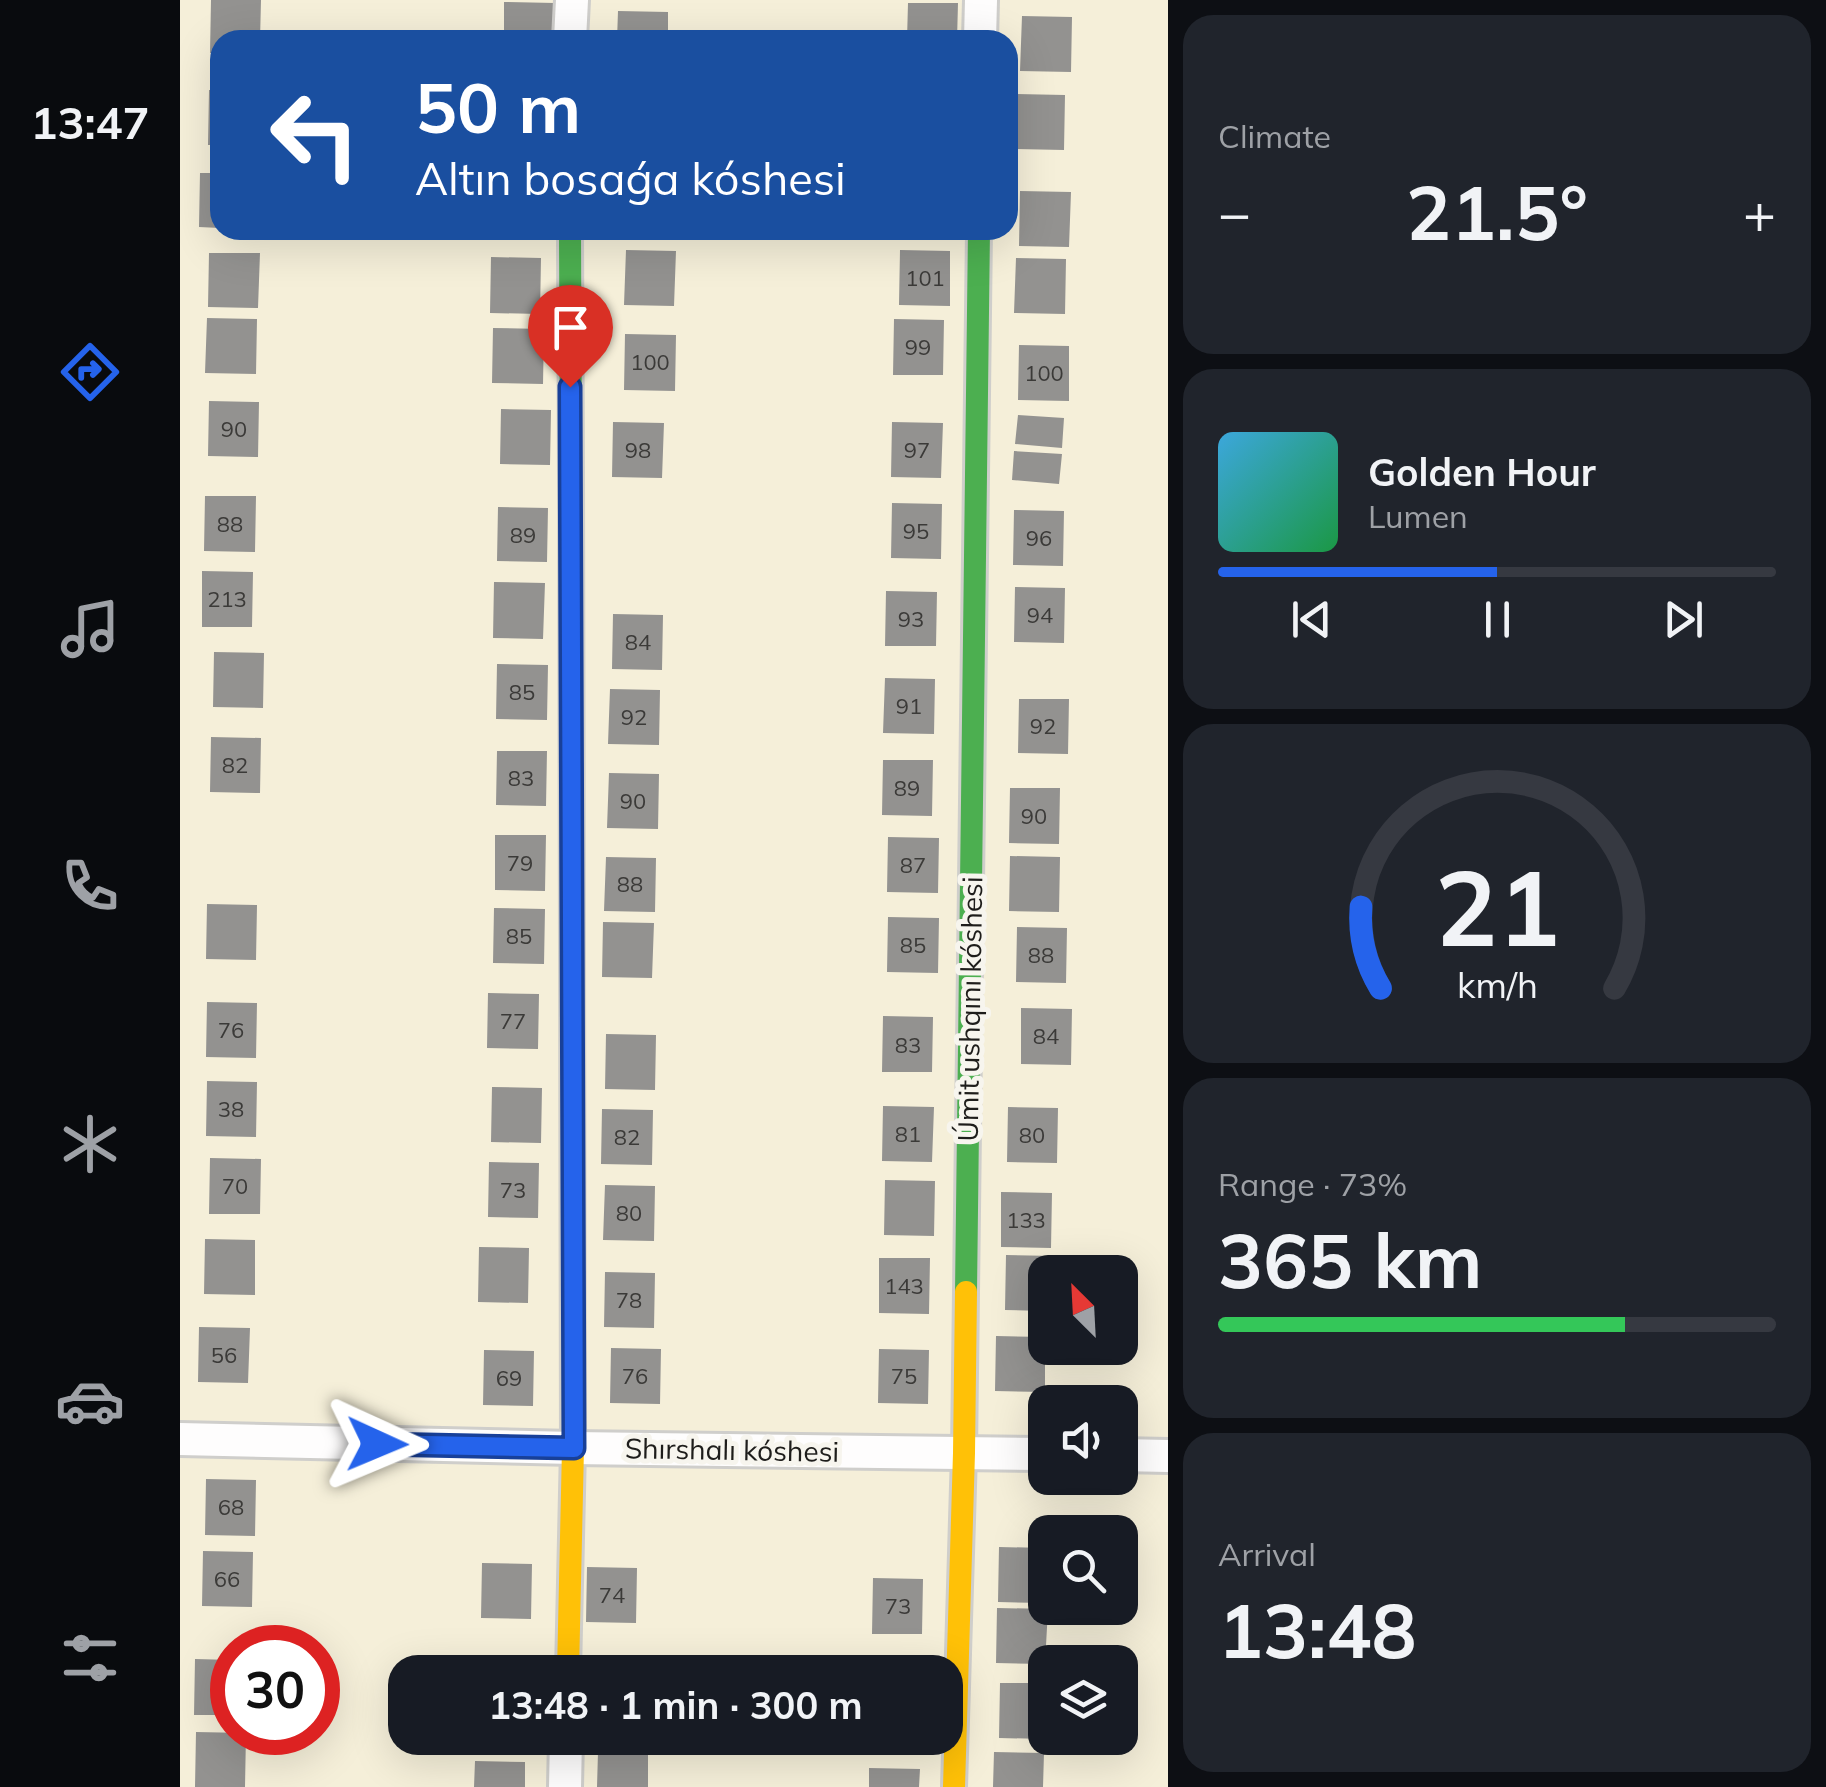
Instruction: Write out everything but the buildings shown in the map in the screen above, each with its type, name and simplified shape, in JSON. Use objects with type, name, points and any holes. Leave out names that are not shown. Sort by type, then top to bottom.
[{"type":"street","points":[[570,30],[572,0]]},
{"type":"street","points":[[980,30],[981,0]]},
{"type":"street","points":[[568,1655],[574,1448],[570,240]]},
{"type":"street","name":"Úmit ushqını kóshesi","points":[[954,1787],[964,1453],[980,240]]},
{"type":"street","name":"Shırshalı kóshesi","points":[[180,1439],[1028,1454]]},
{"type":"street","points":[[1138,1455],[1168,1456]]},
{"type":"street","points":[[565,1787],[566,1755]]},
{"type":"sand","points":[[180,0],[1168,0],[1168,1787],[180,1787]]},
{"type":"traffic: fast","points":[[570,240],[571,473]]},
{"type":"traffic: fast","points":[[966,1292],[979,240]]},
{"type":"traffic: slow","points":[[568,1655],[573,1448],[572,949]]},
{"type":"traffic: slow","points":[[954,1787],[966,1292]]},
{"type":"traffic: jam","points":[[571,473],[572,949]]},
{"type":"route","points":[[377,1444],[574,1448],[570,387]]}]
